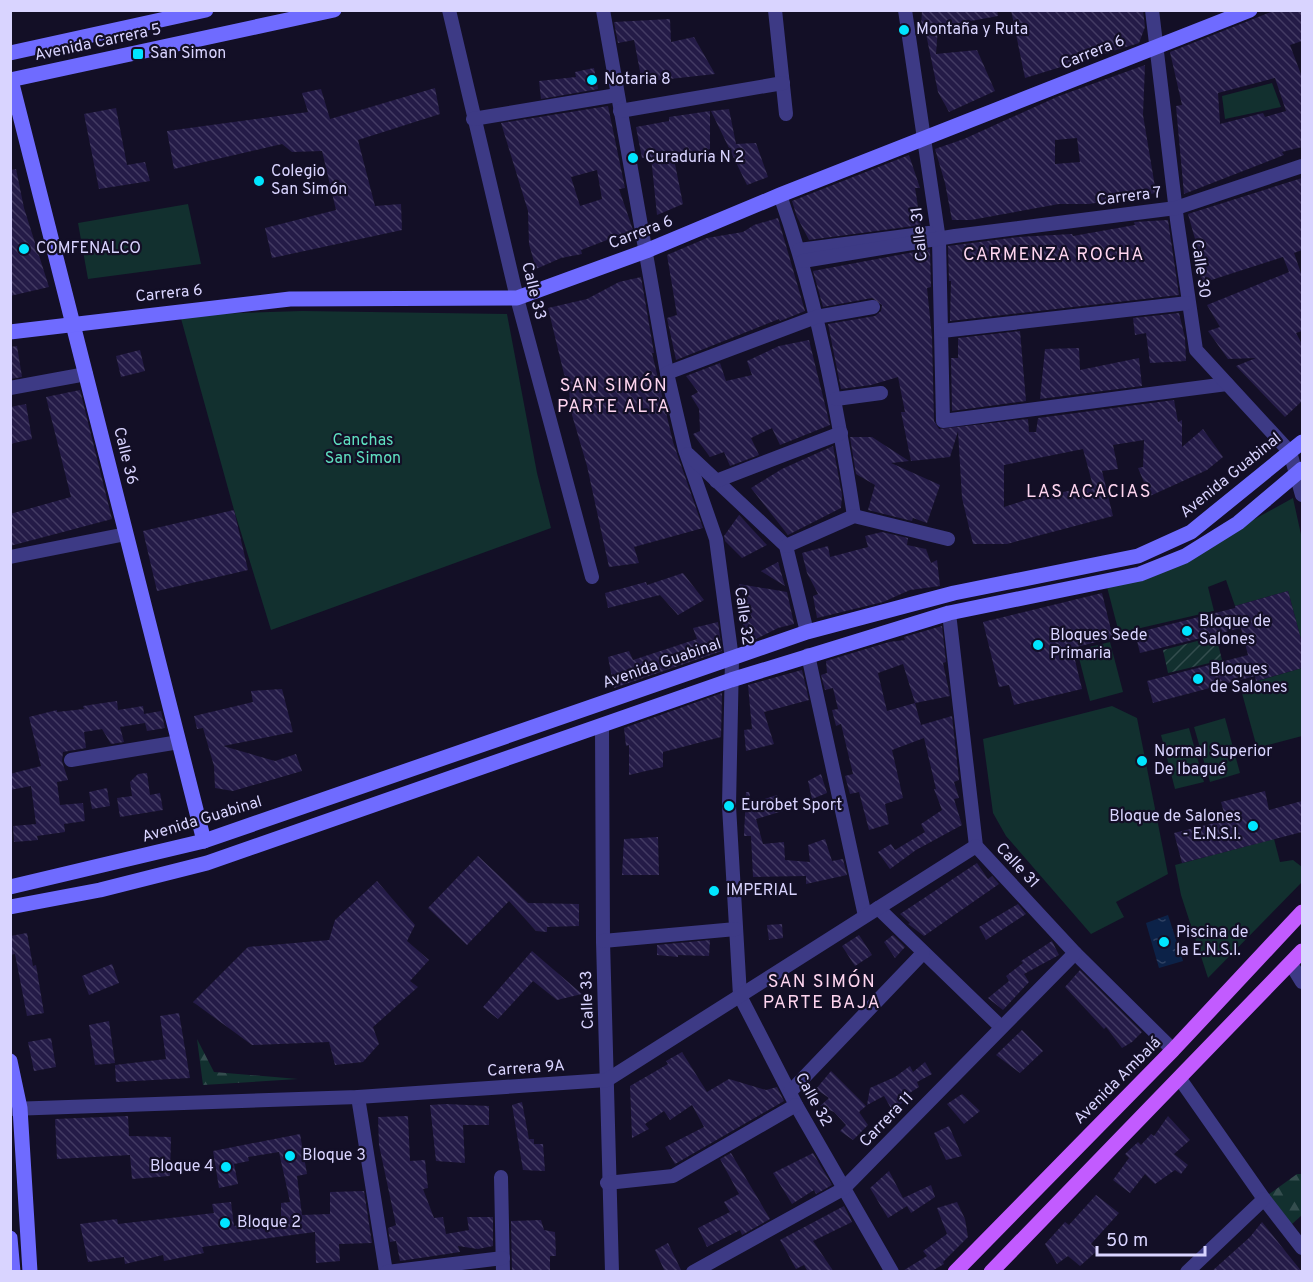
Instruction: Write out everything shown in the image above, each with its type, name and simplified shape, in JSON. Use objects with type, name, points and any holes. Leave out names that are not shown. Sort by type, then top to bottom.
[{"type":"main road","name":"Avenida Carrera 5","points":[[10,53],[171,14],[206,10]]},
{"type":"main road","name":"Avenida Carrera 5","points":[[11,80],[334,10]]},
{"type":"main road","name":"Carrera 6","points":[[10,332],[290,299],[517,298],[646,251],[780,195],[925,140],[1250,10]]},
{"type":"main road","name":"Calle 36","points":[[11,80],[204,841]]},
{"type":"main road","name":"Avenida Guabinal","points":[[10,887],[204,841],[807,632],[954,593],[1138,556],[1191,532],[1302,442]]},
{"type":"main road","points":[[10,907],[100,890],[207,863],[602,728],[731,680],[949,613],[1140,574],[1185,556],[1238,523],[1300,471]]},
{"type":"main road","name":"Avenida Ambalá","points":[[955,1272],[1173,1050],[1302,912]]},
{"type":"main road","points":[[991,1272],[1302,951]]},
{"type":"main road","points":[[10,1060],[30,1272]]},
{"type":"main road","points":[[10,1238],[13,1272]]},
{"type":"street","name":"Calle 33","points":[[448,10],[472,119],[517,298],[592,578]]},
{"type":"street","name":"Calle 32","points":[[603,10],[668,373],[685,450],[716,539],[732,659],[729,806],[740,996],[796,1106],[892,1272]]},
{"type":"street","points":[[775,10],[786,114]]},
{"type":"street","name":"Calle 31","points":[[905,10],[939,236],[943,421],[1227,384]]},
{"type":"street","name":"Calle 30","points":[[1152,10],[1188,303],[1196,350],[1290,452],[1300,471],[1302,495]]},
{"type":"street","points":[[620,111],[783,83]]},
{"type":"street","points":[[472,119],[617,95]]},
{"type":"street","name":"Carrera 7","points":[[801,256],[939,236],[955,236],[1176,208],[1302,166]]},
{"type":"street","points":[[780,195],[801,256],[836,399],[854,516]]},
{"type":"street","points":[[942,331],[1188,303]]},
{"type":"street","points":[[668,373],[816,317],[873,307]]},
{"type":"street","points":[[10,388],[86,374]]},
{"type":"street","points":[[836,399],[881,393]]},
{"type":"street","points":[[716,481],[841,433]]},
{"type":"street","points":[[685,450],[786,546],[807,632]]},
{"type":"street","points":[[786,546],[854,516],[948,539]]},
{"type":"street","points":[[10,557],[126,534]]},
{"type":"street","name":"Calle 31","points":[[949,613],[976,846],[1075,953],[1173,1050]]},
{"type":"street","points":[[808,655],[865,916]]},
{"type":"street","name":"Calle 33","points":[[602,728],[607,1183],[612,1272]]},
{"type":"street","points":[[71,760],[178,742]]},
{"type":"street","name":"Carrera 9A","points":[[15,1108],[358,1097],[607,1080],[976,846]]},
{"type":"street","points":[[878,908],[1001,1027]]},
{"type":"street","points":[[603,941],[735,929]]},
{"type":"street","points":[[790,1092],[923,953]]},
{"type":"street","name":"Carrera 11","points":[[693,1272],[843,1189],[1075,953]]},
{"type":"street","points":[[1291,964],[1302,982]]},
{"type":"street","points":[[1180,1079],[1264,1199],[1302,1248]]},
{"type":"street","points":[[358,1097],[387,1272],[503,1265],[501,1177]]},
{"type":"street","points":[[607,1183],[673,1176],[796,1106]]},
{"type":"street","points":[[1187,1272],[1264,1199]]},
{"type":"green space","points":[[1272,83],[1281,107],[1225,119],[1222,96]]},
{"type":"green space","points":[[188,204],[201,264],[88,279],[78,223]]},
{"type":"green space","name":"Canchas San Simon","points":[[302,311],[507,314],[537,473],[551,528],[271,630],[234,510],[180,315]]},
{"type":"green space","points":[[1293,498],[1302,539],[1302,643],[1288,591],[1235,606],[1226,580],[1208,587],[1214,611],[1119,633],[1107,587],[1144,580]]},
{"type":"green space","points":[[1216,636],[1222,660],[1168,673],[1163,650]]},
{"type":"green space","points":[[1110,642],[1123,692],[1090,701],[1077,650]]},
{"type":"green space","points":[[1302,668],[1302,736],[1257,748],[1240,686]]},
{"type":"green space","points":[[1112,706],[1137,718],[1168,874],[1116,902],[1124,917],[1091,934],[1006,836],[993,813],[983,739]]},
{"type":"green space","points":[[1225,718],[1240,773],[1210,782],[1194,727]]},
{"type":"green space","points":[[1189,728],[1204,782],[1175,789],[1161,735]]},
{"type":"green space","points":[[1274,839],[1280,862],[1293,860],[1302,867],[1302,882],[1208,978],[1181,895],[1175,865]]},
{"type":"green space","points":[[197,1039],[214,1072],[298,1079],[203,1085]]},
{"type":"green space","points":[[1297,1174],[1302,1174],[1302,1215],[1292,1224],[1265,1197]]},
{"type":"water","name":"Piscina de la E.N.S.I.","points":[[1168,915],[1183,961],[1159,968],[1146,923]]},
{"type":"building","points":[[922,10],[997,10],[998,16],[938,27],[936,54],[977,50],[995,91],[949,112],[938,92],[926,34],[923,35],[921,28]]},
{"type":"building","points":[[1011,10],[1143,10],[1145,27],[1139,43],[1025,78]]},
{"type":"building","points":[[1276,10],[1302,10],[1302,41],[1290,45],[1302,77],[1302,147],[1282,152],[1284,155],[1184,194],[1176,106],[1182,105],[1170,52]],"holes":[[[1275,78],[1286,111],[1265,117],[1263,113],[1220,124],[1218,93]]]},
{"type":"building","points":[[670,19],[671,42],[694,37],[715,74],[642,82],[634,40],[618,43],[614,22]]},
{"type":"building","points":[[1145,65],[1143,115],[1156,193],[1089,204],[1059,204],[971,220],[952,220],[945,183],[935,149],[964,139],[1059,96]],"holes":[[[1077,138],[1080,162],[1055,164],[1055,140]]]},
{"type":"building","points":[[594,68],[598,89],[541,99],[539,81],[576,77],[575,72]]},
{"type":"building","points":[[435,88],[440,114],[358,140],[375,206],[401,204],[402,230],[272,258],[265,228],[336,210],[322,151],[292,152],[282,144],[174,169],[167,131],[308,112],[302,93],[321,89],[330,119]]},
{"type":"building","points":[[608,106],[625,188],[619,189],[633,230],[581,250],[582,254],[561,258],[536,269],[529,244],[528,211],[501,123]],"holes":[[[597,170],[602,199],[580,206],[571,177]]]},
{"type":"building","points":[[116,108],[127,165],[145,162],[150,181],[99,189],[84,114]]},
{"type":"building","points":[[729,109],[736,144],[756,143],[768,177],[747,185],[711,111]]},
{"type":"building","points":[[710,111],[710,149],[674,159],[683,204],[657,215],[651,157],[642,158],[636,127],[669,121],[669,117]]},
{"type":"building","points":[[909,155],[920,188],[915,188],[921,225],[809,240],[797,217],[792,201]]},
{"type":"building","name":"COMFENALCO","points":[[16,169],[24,208],[49,287],[10,296],[10,170]]},
{"type":"building","points":[[1302,178],[1302,250],[1294,253],[1302,276],[1302,331],[1296,333],[1302,344],[1302,401],[1285,417],[1236,366],[1256,358],[1228,359],[1208,331],[1220,327],[1207,305],[1289,272],[1283,257],[1202,283],[1197,246],[1188,214]]},
{"type":"building","points":[[778,218],[805,311],[676,360],[667,318],[677,315],[667,255],[707,238],[743,232],[754,225]]},
{"type":"building","points":[[1168,220],[1179,295],[950,321],[951,281],[949,281],[948,246],[1018,237],[1072,234],[1073,236],[1135,225],[1134,222]]},
{"type":"building","points":[[930,249],[931,287],[927,288],[932,337],[934,421],[939,429],[1028,419],[1029,432],[1036,432],[1038,418],[1174,400],[1178,422],[1182,420],[1182,447],[1203,429],[1223,457],[1207,470],[1150,496],[1138,468],[1143,467],[1144,440],[1113,445],[1118,469],[1102,471],[1113,516],[1007,544],[973,544],[962,498],[958,431],[950,457],[911,461],[901,412],[905,412],[898,377],[871,385],[841,389],[828,324],[875,316],[881,311],[882,305],[872,298],[823,307],[813,271]],"holes":[[[1083,449],[1093,486],[1029,499],[1004,507],[1004,465]]]},
{"type":"building","points":[[641,277],[654,353],[652,353],[673,442],[703,528],[634,547],[639,563],[609,567],[587,466],[570,408],[569,384],[564,374],[548,308],[587,299],[619,282]]},
{"type":"building","points":[[1179,313],[1185,338],[1186,361],[1150,363],[1146,333],[1135,335],[1133,318]]},
{"type":"building","points":[[1020,331],[1026,401],[952,411],[951,358],[958,358],[958,338]]},
{"type":"building","points":[[809,340],[830,425],[780,445],[772,428],[751,438],[759,455],[730,466],[724,452],[710,457],[693,434],[700,431],[699,409],[691,396],[698,392],[686,376],[720,363],[726,381],[752,375],[747,361],[779,346]]},
{"type":"building","points":[[17,346],[22,377],[10,379],[10,347]]},
{"type":"building","points":[[1079,348],[1080,370],[1139,358],[1142,386],[1040,399],[1045,349]]},
{"type":"building","points":[[140,350],[145,371],[121,377],[116,356]]},
{"type":"building","points":[[80,390],[112,519],[10,546],[10,514],[71,497],[46,397]]},
{"type":"building","points":[[26,404],[32,439],[10,444],[10,407]]},
{"type":"building","points":[[850,437],[872,437],[909,461],[891,463],[940,485],[927,523],[913,518],[912,521],[868,510],[875,485],[856,474]]},
{"type":"building","points":[[833,446],[842,495],[841,508],[788,535],[751,488],[782,469]]},
{"type":"building","points":[[234,510],[248,570],[157,591],[143,531]]},
{"type":"building","points":[[739,515],[767,545],[742,558],[725,541],[724,536]]},
{"type":"building","points":[[882,532],[908,538],[907,545],[926,549],[931,563],[937,560],[940,586],[910,590],[883,602],[817,618],[813,596],[818,594],[807,573],[802,553],[828,546],[830,557],[868,547],[865,536]]},
{"type":"building","points":[[778,562],[785,586],[761,571]]},
{"type":"building","points":[[683,573],[704,600],[678,615],[660,595],[608,608],[605,593],[646,582],[647,585]]},
{"type":"building","points":[[739,584],[787,592],[794,624],[778,628],[750,642],[742,622],[752,618]]},
{"type":"building","points":[[1288,591],[1302,643],[1302,668],[1256,681],[1255,676],[1153,703],[1147,681],[1248,655],[1241,628],[1140,653],[1135,633],[1235,608],[1235,606]]},
{"type":"building","name":"Bloques Sede Primaria","points":[[1102,593],[1113,638],[1072,648],[1082,689],[1014,705],[1009,685],[999,687],[983,622]]},
{"type":"building","points":[[718,622],[722,651],[614,688],[608,657],[629,651],[633,660],[697,639],[693,628]]},
{"type":"building","points":[[942,626],[946,662],[943,663],[950,696],[915,703],[921,725],[952,716],[959,780],[954,782],[959,798],[954,799],[962,825],[916,850],[890,869],[878,852],[891,844],[895,850],[925,832],[921,824],[942,810],[934,789],[936,789],[924,738],[892,750],[903,798],[885,804],[889,824],[869,830],[859,792],[850,794],[845,776],[853,774],[841,724],[836,726],[832,710],[838,709],[833,688],[825,690],[821,675],[827,673],[826,661],[889,642],[905,640],[904,637]],"holes":[[[903,664],[915,703],[887,711],[878,673]]]},
{"type":"building","points":[[802,670],[809,700],[764,712],[774,744],[746,751],[744,730],[752,729],[748,685]]},
{"type":"building","points":[[282,689],[293,732],[223,746],[275,761],[296,754],[302,771],[233,791],[215,788],[214,766],[203,728],[197,729],[194,716],[253,702],[251,691]]},
{"type":"building","points":[[722,693],[721,737],[663,752],[663,767],[629,775],[629,745],[626,746],[624,728]]},
{"type":"building","points":[[117,701],[118,710],[143,706],[144,714],[161,711],[165,728],[147,731],[145,723],[120,727],[124,742],[111,744],[102,729],[84,732],[86,748],[63,752],[62,761],[68,780],[57,782],[60,805],[83,803],[85,821],[64,824],[65,832],[37,836],[38,840],[14,842],[13,826],[36,824],[31,786],[10,790],[10,774],[41,766],[29,717],[57,710],[57,712],[84,709],[83,706]]},
{"type":"building","points":[[147,773],[150,795],[160,793],[163,810],[120,817],[117,798],[132,796],[130,782],[138,774]]},
{"type":"building","points":[[821,774],[827,793],[812,799],[808,781]]},
{"type":"building","points":[[107,788],[110,806],[92,809],[89,792]]},
{"type":"building","name":"Bloque de Salones - E.N.S.I.","points":[[1265,791],[1269,810],[1302,801],[1302,832],[1182,863],[1174,833],[1226,820],[1221,802]]},
{"type":"building","points":[[746,792],[749,792],[752,803],[777,795],[783,811],[756,819],[763,844],[784,842],[785,860],[810,862],[808,845],[825,839],[832,861],[843,859],[847,875],[806,884],[806,876],[753,877],[751,836],[744,836]]},
{"type":"building","points":[[658,837],[659,875],[622,875],[624,839]]},
{"type":"building","points":[[478,856],[528,903],[579,904],[579,926],[547,927],[547,932],[536,931],[509,901],[467,945],[428,908]]},
{"type":"building","points":[[977,863],[988,879],[992,876],[999,884],[924,936],[908,924],[910,923],[900,914]]},
{"type":"building","points":[[377,881],[415,925],[407,941],[429,960],[410,981],[418,987],[373,1027],[379,1044],[363,1062],[335,1065],[329,1042],[252,1045],[193,1002],[248,947],[329,940],[335,920]]},
{"type":"building","points":[[1018,904],[1026,914],[986,940],[979,927]]},
{"type":"building","points":[[782,924],[783,938],[769,940],[767,925]]},
{"type":"building","points":[[27,933],[33,966],[36,965],[44,1013],[27,1016],[15,954],[10,955],[10,936]]},
{"type":"building","points":[[859,935],[872,955],[855,966],[842,946]]},
{"type":"building","points":[[893,935],[905,947],[895,958],[884,942]]},
{"type":"building","points":[[710,940],[709,956],[657,955],[657,945]]},
{"type":"building","points":[[1052,941],[1059,955],[1024,974],[1029,982],[1003,1010],[988,998],[1009,981],[1006,976],[1023,963],[1021,961]]},
{"type":"building","points":[[532,951],[582,994],[557,1000],[533,981],[498,1019],[483,1007]]},
{"type":"building","points":[[112,964],[119,983],[89,995],[82,976]]},
{"type":"building","points":[[1080,970],[1142,1032],[1132,1042],[1122,1048],[1106,1027],[1104,1029],[1065,987]]},
{"type":"building","points":[[179,1013],[190,1078],[116,1082],[115,1065],[166,1059],[160,1016]]},
{"type":"building","points":[[109,1021],[115,1063],[95,1065],[89,1025]]},
{"type":"building","points":[[1022,1030],[1043,1051],[1020,1073],[996,1055]]},
{"type":"building","points":[[51,1038],[56,1067],[34,1071],[28,1042]]},
{"type":"building","points":[[682,1052],[707,1092],[729,1079],[766,1090],[777,1087],[784,1101],[675,1164],[665,1147],[704,1127],[692,1105],[670,1120],[664,1111],[645,1124],[649,1129],[632,1138],[630,1086],[668,1064],[666,1061]]},
{"type":"building","points":[[925,1062],[932,1074],[917,1082],[919,1087],[903,1097],[905,1101],[892,1110],[884,1096],[867,1105],[870,1088],[895,1077],[910,1066],[913,1072]]},
{"type":"building","points":[[831,1071],[866,1106],[859,1112],[868,1125],[853,1140],[840,1131],[846,1125],[834,1112],[820,1106],[829,1098],[816,1089]]},
{"type":"building","points":[[962,1094],[980,1111],[964,1124],[947,1104]]},
{"type":"building","points":[[522,1102],[529,1139],[534,1139],[534,1144],[543,1144],[545,1171],[523,1170],[512,1105]]},
{"type":"building","points":[[430,1105],[489,1106],[489,1125],[463,1125],[465,1163],[436,1161]]},
{"type":"building","points":[[128,1116],[129,1136],[171,1137],[170,1176],[132,1179],[130,1155],[57,1159],[55,1119]]},
{"type":"building","points":[[408,1116],[410,1161],[425,1160],[428,1188],[423,1189],[434,1218],[443,1217],[446,1234],[469,1230],[467,1217],[493,1217],[493,1246],[478,1249],[458,1246],[460,1252],[400,1261],[396,1241],[390,1242],[388,1228],[396,1225],[379,1145],[378,1117]]},
{"type":"building","points":[[1168,1116],[1190,1140],[1174,1154],[1188,1165],[1181,1174],[1175,1170],[1155,1184],[1145,1174],[1130,1193],[1113,1180],[1129,1158],[1125,1154],[1138,1142],[1141,1145],[1151,1134],[1154,1136]]},
{"type":"building","points":[[949,1126],[962,1156],[946,1160],[934,1133]]},
{"type":"building","points":[[300,1134],[307,1174],[297,1176],[302,1215],[330,1214],[330,1192],[364,1191],[372,1243],[339,1244],[340,1261],[316,1263],[315,1232],[202,1247],[204,1253],[164,1261],[163,1255],[125,1264],[124,1257],[88,1262],[80,1224],[117,1219],[118,1224],[214,1213],[212,1204],[231,1202],[234,1226],[247,1224],[248,1228],[281,1223],[281,1203],[290,1202],[279,1152],[248,1157],[249,1161],[234,1164],[238,1184],[219,1188],[213,1151]]},
{"type":"building","points":[[731,1153],[770,1219],[742,1235],[740,1230],[707,1247],[698,1228],[730,1212],[724,1202],[739,1194],[720,1159]]},
{"type":"building","points":[[813,1153],[832,1185],[816,1194],[814,1190],[792,1204],[773,1173]]},
{"type":"building","points":[[889,1171],[903,1198],[931,1185],[935,1197],[911,1213],[907,1206],[888,1218],[870,1188]]},
{"type":"building","points":[[1096,1195],[1119,1213],[1091,1244],[1098,1250],[1080,1266],[1068,1256],[1057,1264],[1045,1244],[1065,1222],[1069,1225]]},
{"type":"building","points":[[957,1202],[965,1219],[968,1237],[943,1262],[944,1264],[930,1272],[901,1272],[927,1256],[923,1251],[947,1234],[937,1208]]},
{"type":"building","points":[[844,1206],[852,1222],[813,1241],[834,1272],[808,1272],[804,1265],[796,1269],[780,1240]]},
{"type":"building","points":[[541,1220],[544,1230],[555,1232],[556,1256],[550,1256],[550,1271],[512,1272],[511,1221]]},
{"type":"building","points":[[1262,1222],[1302,1272],[1211,1272],[1250,1237]]},
{"type":"building","points":[[668,1243],[682,1272],[665,1272],[655,1250]]},
{"type":"place","name":"Montaña y Ruta","points":[[904,30]]},
{"type":"place","name":"San Simon","points":[[138,54]]},
{"type":"place","name":"Notaria 8","points":[[592,80]]},
{"type":"place","name":"Curaduria N 2","points":[[633,158]]},
{"type":"place","name":"Colegio San Simón","points":[[259,181]]},
{"type":"place","name":"COMFENALCO","points":[[24,249]]},
{"type":"place","name":"Bloque de Salones","points":[[1187,631]]},
{"type":"place","name":"Bloques Sede Primaria","points":[[1038,645]]},
{"type":"place","name":"Bloques de Salones","points":[[1198,679]]},
{"type":"place","name":"Normal Superior De Ibagué","points":[[1142,761]]},
{"type":"place","name":"Eurobet Sport","points":[[729,806]]},
{"type":"place","name":"Bloque de Salones - E.N.S.I.","points":[[1253,826]]},
{"type":"place","name":"IMPERIAL","points":[[714,891]]},
{"type":"place","name":"Piscina de la E.N.S.I.","points":[[1164,942]]},
{"type":"place","name":"Bloque 3","points":[[290,1156]]},
{"type":"place","name":"Bloque 4","points":[[226,1167]]},
{"type":"place","name":"Bloque 2","points":[[225,1223]]},
{"type":"district","name":"CARMENZA ROCHA","points":[[1054,255]]},
{"type":"district","name":"SAN SIMÓN PARTE ALTA","points":[[614,396]]},
{"type":"district","name":"LAS ACACIAS","points":[[1089,492]]},
{"type":"district","name":"SAN SIMÓN PARTE BAJA","points":[[822,992]]}]
